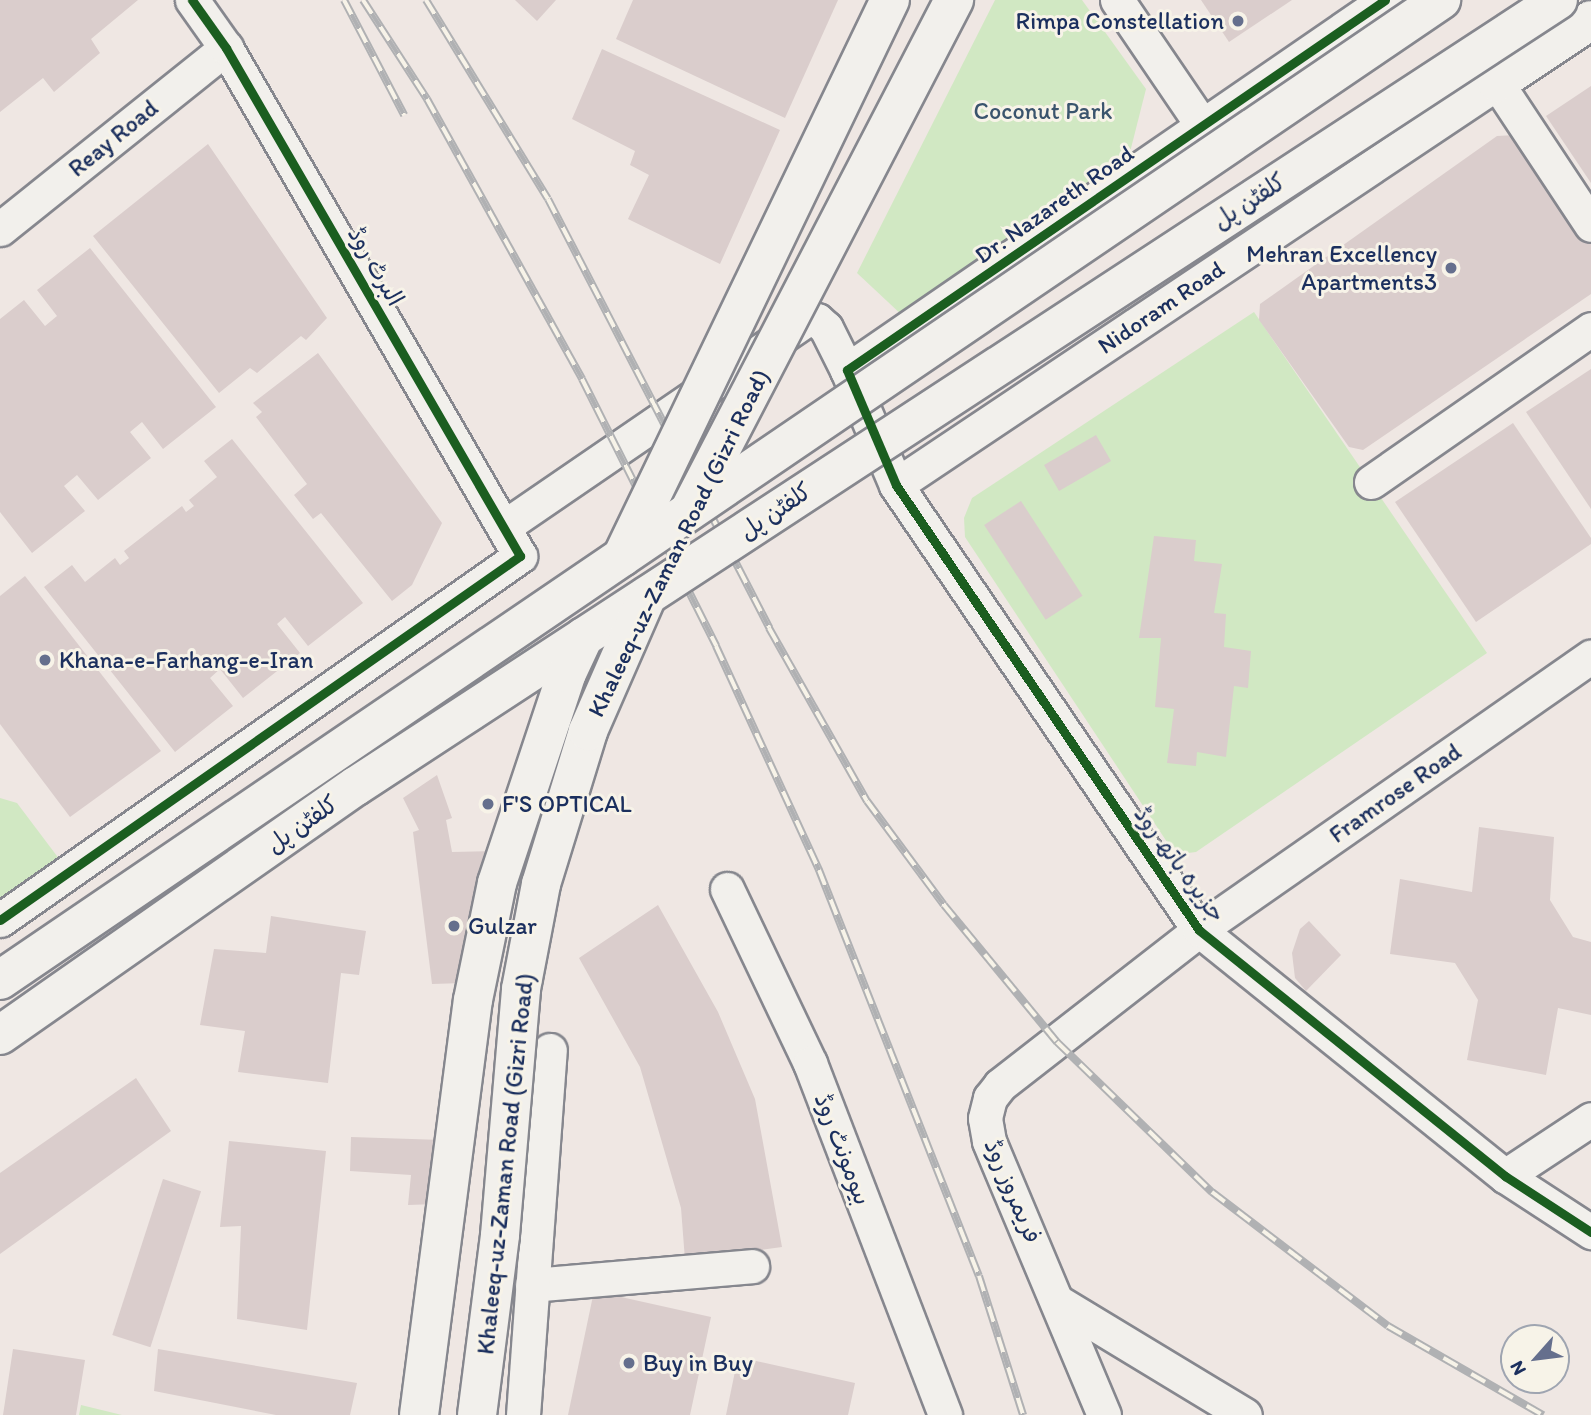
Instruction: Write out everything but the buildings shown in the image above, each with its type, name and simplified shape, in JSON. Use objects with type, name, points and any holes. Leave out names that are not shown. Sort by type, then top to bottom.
[{"type":"main road","name":"Khaleeq-uz-Zaman Road (Gizri Road)","points":[[418,1415],[474,1000],[497,883],[567,673],[890,0]]},
{"type":"main road","name":"Khaleeq-uz-Zaman Road (Gizri Road)","points":[[477,1415],[499,1235],[521,989],[541,884],[588,731],[619,653],[717,455],[954,0]]},
{"type":"main road","name":"کلفٹن پل","points":[[0,979],[1441,0]]},
{"type":"main road","name":"کلفٹن پل","points":[[0,1035],[356,786],[1558,0]]},
{"type":"main road","points":[[1497,83],[1591,20]]},
{"type":"street","name":"البرٹ روڈ","points":[[0,920],[520,556],[506,526],[226,47],[192,0]]},
{"type":"street","points":[[1117,0],[1202,125]]},
{"type":"street","name":"Dr. Nazareth Road","points":[[847,370],[1385,0]]},
{"type":"street","name":"Reay Road","points":[[0,229],[226,47]]},
{"type":"street","points":[[1497,83],[1591,225]]},
{"type":"street","name":"Nidoram Road","points":[[896,485],[1497,83]]},
{"type":"street","points":[[506,526],[807,318],[817,320],[826,328],[896,485]]},
{"type":"street","points":[[1371,482],[1591,330]]},
{"type":"street","name":"جزیرہ باتھ روڈ","points":[[896,485],[1199,930],[1505,1176],[1591,1232]]},
{"type":"street","name":"Framrose Road","points":[[1199,930],[1591,657]]},
{"type":"street","name":"بیومونٹ روڈ","points":[[727,889],[810,1063],[945,1415]]},
{"type":"street","name":"فریمروز روڈ","points":[[1104,1415],[1060,1303],[989,1141],[985,1118],[990,1098],[1000,1085],[1199,930]]},
{"type":"street","points":[[523,1415],[550,1050]]},
{"type":"street","points":[[1505,1176],[1591,1119]]},
{"type":"street","points":[[532,1285],[752,1266]]},
{"type":"street","points":[[1060,1303],[1245,1415]]},
{"type":"green space","name":"Coconut Park","points":[[995,0],[1082,0],[1146,89],[1125,172],[904,317],[857,273]]},
{"type":"green space","points":[[1254,312],[1487,653],[1196,852],[1188,853],[1169,845],[965,537],[964,518],[972,498]]},
{"type":"green space","points":[[0,798],[17,803],[69,872],[0,920]]},
{"type":"green space","points":[[81,1405],[122,1415],[79,1415]]},
{"type":"railway","points":[[344,0],[404,115]]},
{"type":"railway","points":[[363,0],[427,99],[582,379],[716,646],[819,870],[979,1276],[1023,1415]]},
{"type":"railway","points":[[426,0],[548,199],[769,628],[867,801],[944,905],[1057,1042],[1212,1192],[1388,1326],[1543,1415]]},
{"type":"cycle path","points":[[0,920],[520,556],[226,48],[192,0]]},
{"type":"cycle path","points":[[1385,0],[847,370],[896,485],[1199,930],[1505,1176],[1591,1232]]},
{"type":"place","name":"Rimpa Constellation","points":[[1238,21]]},
{"type":"place","name":"Mehran Excellency Apartments3","points":[[1451,268]]},
{"type":"place","name":"Khana-e-Farhang-e-Iran","points":[[45,660]]},
{"type":"place","name":"F'S OPTICAL","points":[[488,804]]},
{"type":"place","name":"Gulzar","points":[[454,926]]},
{"type":"place","name":"Buy in Buy","points":[[629,1363]]}]
